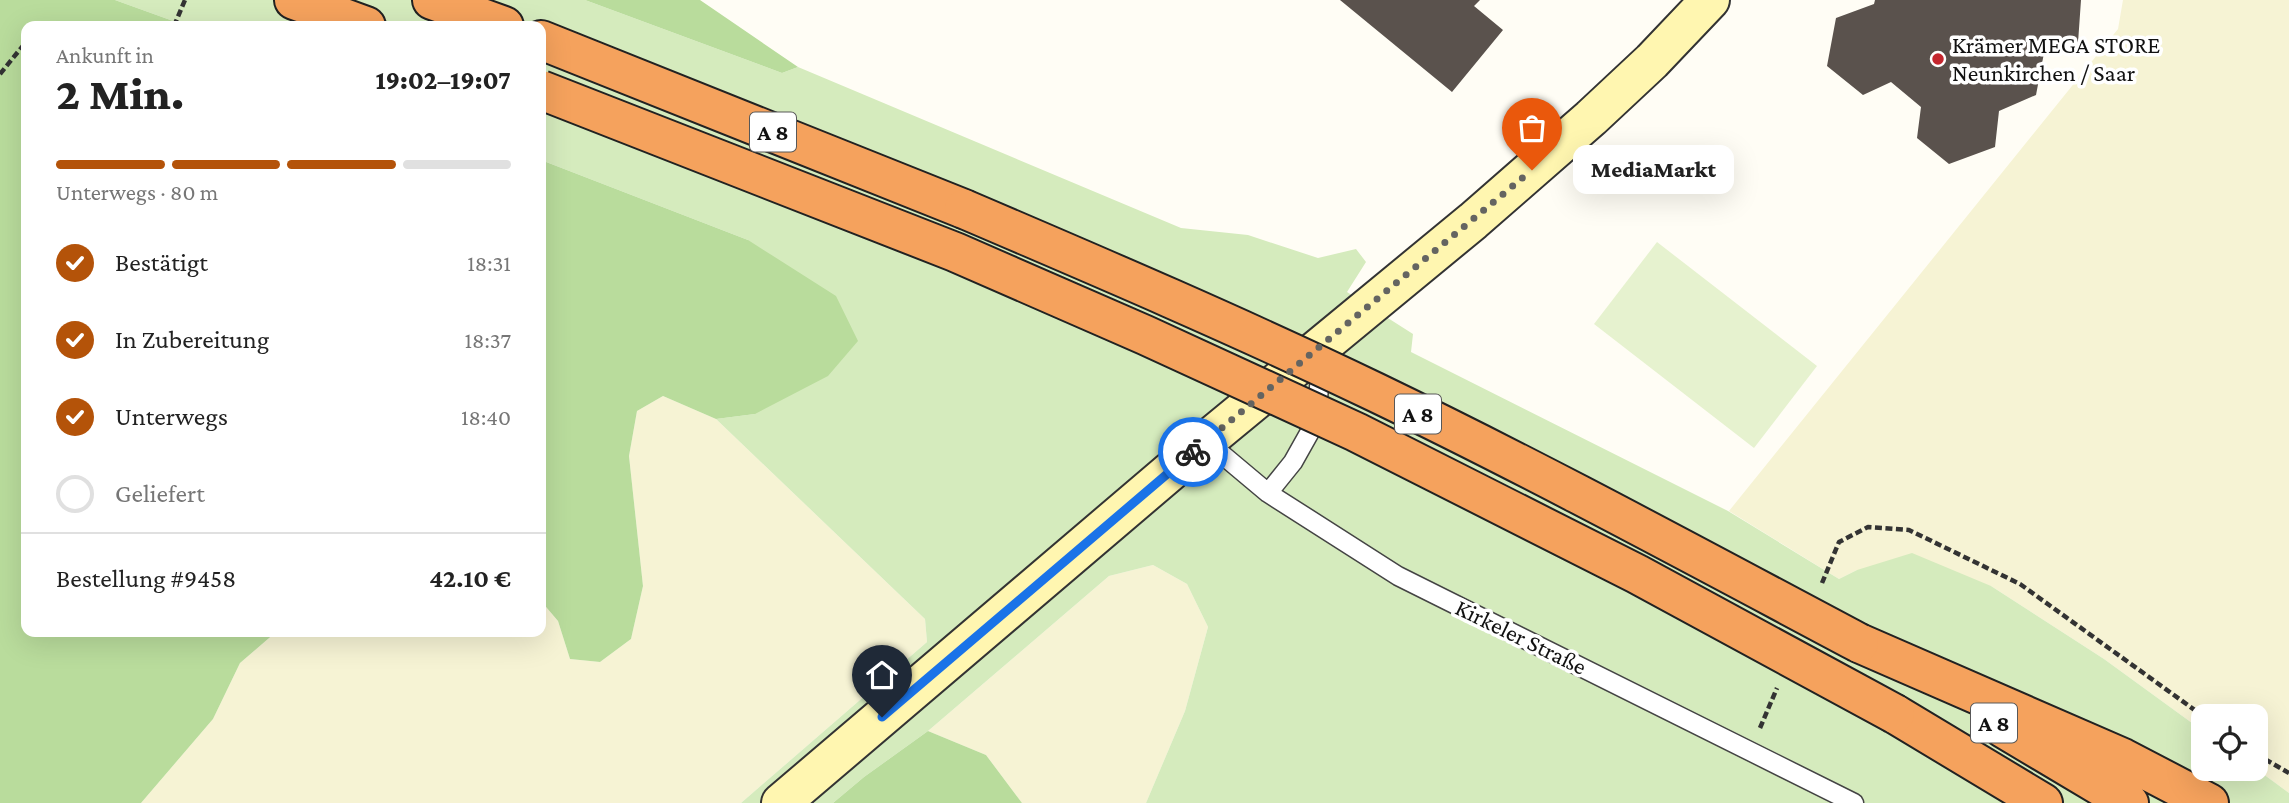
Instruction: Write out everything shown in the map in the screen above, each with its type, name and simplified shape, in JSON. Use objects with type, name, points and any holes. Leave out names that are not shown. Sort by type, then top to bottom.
[{"type":"highway","points":[[294,0],[352,21]]},
{"type":"highway","points":[[432,0],[489,21]]},
{"type":"highway","name":"A 8","points":[[546,42],[964,209],[1162,294],[1375,392],[1552,480],[1859,643],[2129,803]]},
{"type":"highway","name":"A 8","points":[[546,92],[954,253],[1145,335],[1356,432],[1637,574],[1895,714],[2043,803]]},
{"type":"highway","points":[[1859,643],[2123,758],[2209,803]]},
{"type":"main road","points":[[782,803],[1206,441],[1473,221],[1591,118],[1652,61],[1710,0]]},
{"type":"lane","points":[[1268,493],[1293,462],[1316,421],[1322,346]]},
{"type":"lane","name":"Kirkeler Straße","points":[[1206,441],[1268,493],[1398,576],[1854,803]]},
{"type":"path","points":[[176,21],[185,0]]},
{"type":"path","points":[[0,74],[21,48]]},
{"type":"path","points":[[1818,591],[1839,542],[1868,527],[1909,530],[2020,584],[2191,707]]},
{"type":"path","points":[[1750,751],[1782,677]]},
{"type":"path","points":[[2268,761],[2289,773]]},
{"type":"shaded area","points":[[2123,0],[2289,0],[2289,793],[2268,778],[2268,704],[2191,704],[2191,722],[2104,659],[1991,586],[1857,570],[1839,579],[1729,511],[2118,29]]},
{"type":"shaded area","points":[[663,396],[716,419],[925,619],[927,642],[741,803],[141,803],[213,719],[240,663],[270,637],[546,637],[546,607],[558,621],[570,659],[600,662],[631,639],[643,586],[629,456],[637,411]]},
{"type":"shaded area","points":[[1153,565],[1187,584],[1208,627],[1185,711],[1146,803],[1022,803],[986,755],[928,731],[1109,576]]},
{"type":"green space","points":[[0,0],[115,0],[173,21],[21,21],[21,637],[270,637],[240,663],[213,719],[141,803],[0,803]]},
{"type":"green space","points":[[115,0],[585,0],[782,73],[798,67],[1181,228],[1248,235],[1318,258],[1356,249],[1366,262],[1347,292],[1413,334],[1411,352],[1728,511],[1839,579],[1857,570],[1912,553],[1991,586],[2104,659],[2191,722],[2191,781],[2268,781],[2268,778],[2289,793],[2289,803],[1146,803],[1185,711],[1208,627],[1187,584],[1153,565],[1109,576],[928,731],[833,803],[741,803],[927,642],[925,619],[716,419],[755,414],[748,240],[546,162],[546,21],[173,21]]},
{"type":"green space","points":[[585,0],[700,0],[798,67],[782,73]]},
{"type":"green space","points":[[546,162],[748,240],[836,296],[858,341],[828,376],[755,414],[716,419],[663,396],[637,411],[629,456],[643,586],[631,639],[600,662],[570,659],[558,621],[546,607]]},
{"type":"green space","points":[[1657,242],[1817,366],[1754,448],[1594,324]]},
{"type":"green space","points":[[928,731],[986,755],[1022,803],[833,803],[864,777]]},
{"type":"building","points":[[1340,0],[1480,0],[1474,6],[1503,30],[1452,92]]},
{"type":"building","points":[[1875,0],[2081,0],[2078,43],[2044,53],[2036,95],[1999,111],[1995,147],[1949,164],[1917,138],[1921,107],[1891,82],[1863,95],[1827,66],[1836,18],[1874,4]]},
{"type":"way so far","points":[[1193,452],[1532,170]]},
{"type":"place","name":"Krämer MEGA STORE Neunkirchen / Saar","points":[[1938,59]]},
{"type":"place","name":"MediaMarkt","points":[[1532,170]]},
{"type":"route","points":[[882,717],[1193,452]]}]
